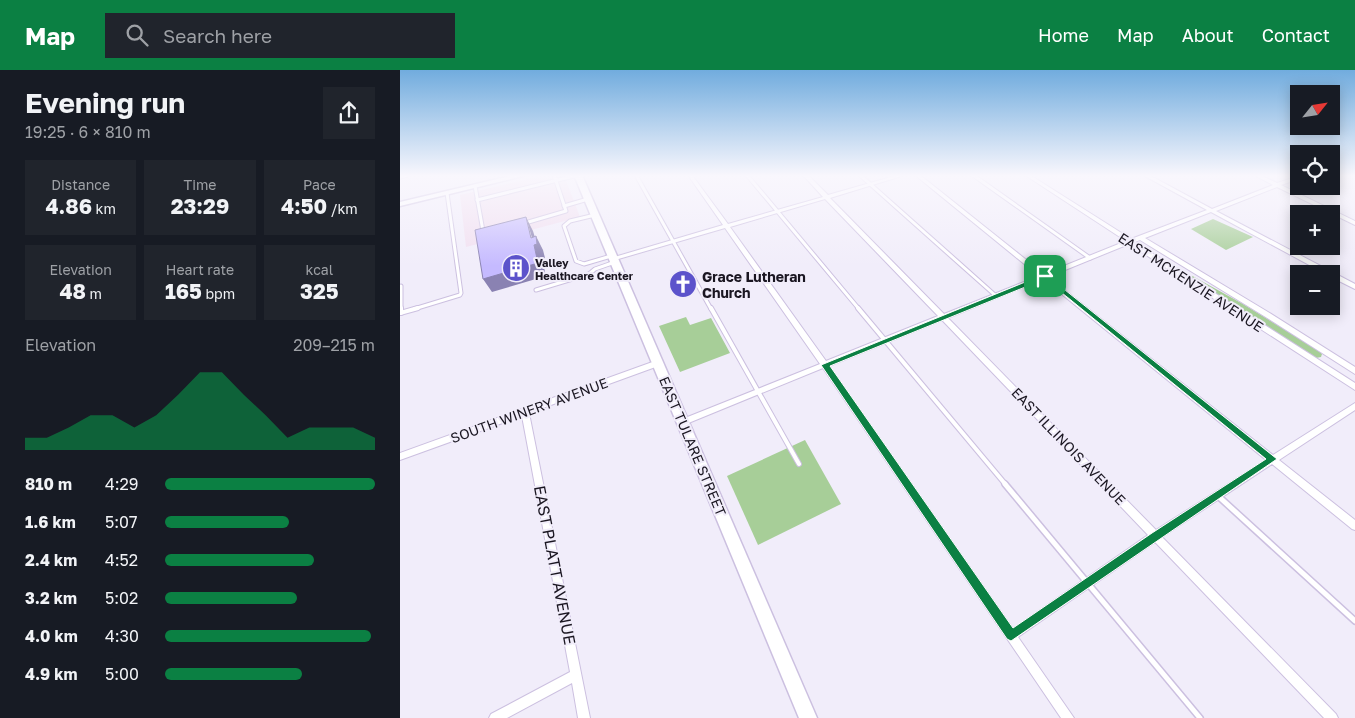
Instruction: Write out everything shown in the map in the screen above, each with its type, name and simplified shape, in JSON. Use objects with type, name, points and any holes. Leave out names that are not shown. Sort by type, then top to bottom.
[{"type":"main road","name":"EAST TULARE STREET","points":[[591,205],[808,718]]},
{"type":"street","points":[[711,205],[825,365],[1068,718]]},
{"type":"street","points":[[614,259],[799,205]]},
{"type":"street","name":"EAST ILLINOIS AVENUE","points":[[834,205],[1332,718]]},
{"type":"street","points":[[955,205],[1355,526]]},
{"type":"street","name":"EAST MCKENZIE AVENUE","points":[[1073,205],[1355,387]]},
{"type":"street","points":[[1203,205],[1315,265]]},
{"type":"street","points":[[683,422],[1224,205]]},
{"type":"street","points":[[1319,205],[1355,223]]},
{"type":"street","name":"EAST MCKENZIE AVENUE","points":[[1142,238],[1355,371]]},
{"type":"street","points":[[1340,279],[1355,287]]},
{"type":"street","points":[[1322,367],[1334,357]]},
{"type":"street","name":"SOUTH WINERY AVENUE","points":[[400,457],[658,363]]},
{"type":"street","points":[[1011,636],[1156,536],[1355,406]]},
{"type":"street","name":"EAST PLATT AVENUE","points":[[525,413],[584,718]]},
{"type":"street","points":[[496,718],[576,675]]},
{"type":"lane","points":[[401,286],[401,313],[460,295],[449,205]]},
{"type":"lane","points":[[478,205],[483,232],[488,233]]},
{"type":"lane","points":[[653,205],[799,464]]},
{"type":"lane","points":[[771,205],[1200,718]]},
{"type":"lane","points":[[894,205],[996,296]]},
{"type":"lane","points":[[1016,205],[1090,258]]},
{"type":"lane","points":[[521,224],[565,212],[564,206]]},
{"type":"lane","points":[[595,215],[570,221],[564,226],[576,261],[584,264],[614,259]]},
{"type":"lane","points":[[536,290],[589,274],[614,259]]},
{"type":"lane","points":[[1217,496],[1355,621]]},
{"type":"shaded area","points":[[461,205],[576,205],[580,217],[466,247]]},
{"type":"green space","points":[[1213,219],[1253,237],[1226,250],[1191,229]]},
{"type":"green space","points":[[1142,248],[1243,304],[1318,350],[1322,354],[1321,357],[1316,358]]},
{"type":"green space","points":[[686,317],[690,325],[711,318],[730,353],[680,372],[659,326]]},
{"type":"green space","points":[[805,440],[841,504],[758,545],[727,476]]},
{"type":"building","name":"Valley Healthcare Center","points":[[526,217],[531,238],[536,236],[537,244],[534,245],[538,263],[483,279],[475,230]]},
{"type":"place","name":"Valley Healthcare Center","points":[[516,268]]},
{"type":"place","name":"Grace Lutheran Church","points":[[683,284]]},
{"type":"route","points":[[1045,276],[1272,459],[1011,636],[825,365],[1045,276]]}]
